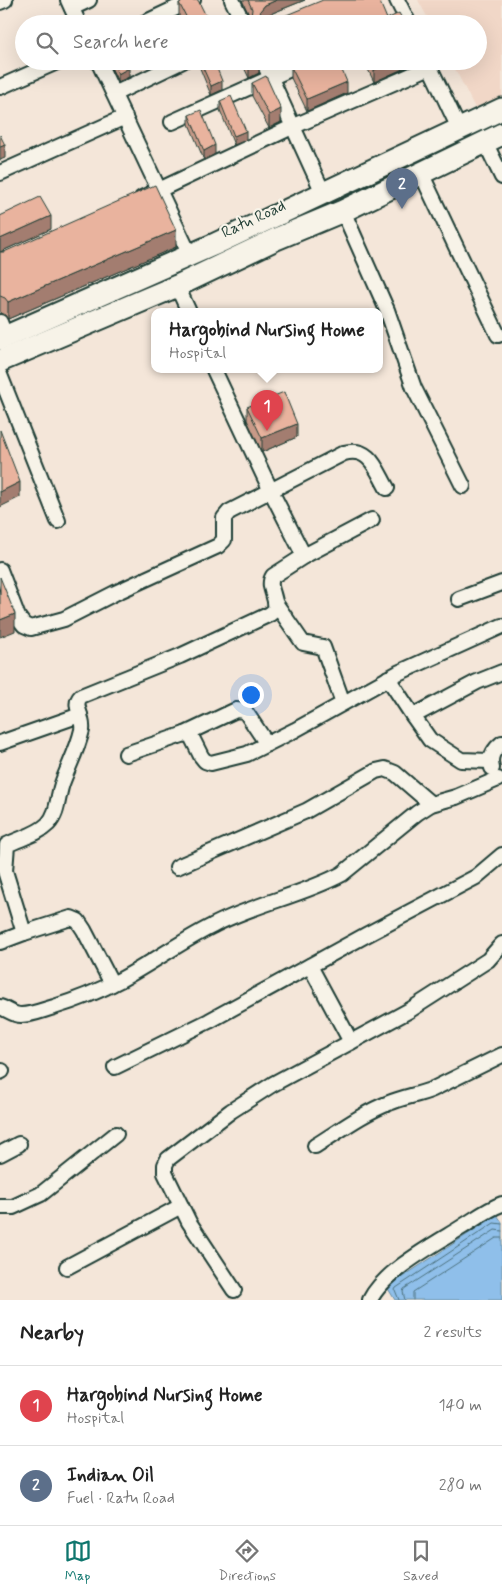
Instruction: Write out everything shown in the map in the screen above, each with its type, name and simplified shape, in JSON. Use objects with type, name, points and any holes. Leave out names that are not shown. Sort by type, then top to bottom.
[{"type":"main road","name":"Ratu Road","points":[[1,329],[122,278],[502,99]]},
{"type":"main road","points":[[1,329],[213,245],[502,108]]},
{"type":"main road","points":[[0,352],[218,256],[502,122]]},
{"type":"main road","name":"Ratu Road","points":[[0,361],[177,286],[276,239],[343,211],[493,138]]},
{"type":"street","points":[[0,2],[5,0]]},
{"type":"street","points":[[70,4],[89,0]]},
{"type":"street","points":[[161,15],[193,0]]},
{"type":"street","points":[[232,0],[240,15]]},
{"type":"street","points":[[397,0],[401,15]]},
{"type":"street","points":[[0,87],[39,70]]},
{"type":"street","points":[[102,70],[187,248]]},
{"type":"street","points":[[114,94],[165,70]]},
{"type":"street","points":[[267,70],[320,186]]},
{"type":"street","points":[[172,122],[288,70]]},
{"type":"street","points":[[133,203],[416,70]]},
{"type":"street","points":[[432,70],[455,120]]},
{"type":"street","points":[[0,173],[125,116]]},
{"type":"street","points":[[493,138],[502,177]]},
{"type":"street","points":[[421,173],[498,335]]},
{"type":"street","points":[[343,211],[387,310],[414,388],[463,486]]},
{"type":"street","points":[[177,286],[187,308]]},
{"type":"street","points":[[215,373],[304,556]]},
{"type":"street","points":[[0,376],[58,521]]},
{"type":"street","points":[[0,570],[18,617],[24,625],[31,628],[64,619],[115,593],[218,546],[224,540],[224,518],[230,512],[334,457],[352,450],[360,452],[366,456],[387,488]]},
{"type":"street","points":[[24,933],[4,871],[7,845],[38,832],[52,819],[57,808],[62,783],[71,764],[82,730],[77,704],[81,696],[180,656],[270,614],[275,610],[276,604],[276,598],[270,585],[273,576],[304,556],[372,520]]},
{"type":"street","points":[[459,599],[502,583]]},
{"type":"street","points":[[276,604],[303,643],[323,647],[343,703]]},
{"type":"street","points":[[185,734],[191,736],[205,761],[211,763],[247,754],[388,678],[502,626]]},
{"type":"street","points":[[413,716],[477,682],[502,672]]},
{"type":"street","points":[[388,678],[430,740],[461,760],[490,761]]},
{"type":"street","points":[[126,754],[185,734],[241,709],[245,711],[267,744]]},
{"type":"street","points":[[0,743],[80,715]]},
{"type":"street","points":[[0,1007],[13,1014],[21,1015],[71,1002],[112,984],[212,925],[260,905],[330,881],[342,874],[417,813],[431,804],[500,782],[490,761],[492,753],[502,743]]},
{"type":"street","points":[[177,867],[306,811],[376,771],[385,768],[395,772],[431,804]]},
{"type":"street","points":[[115,1067],[209,1021],[476,877],[502,855]]},
{"type":"street","points":[[0,942],[71,918],[78,921],[112,984]]},
{"type":"street","points":[[234,1290],[189,1222],[165,1173],[165,1165],[168,1159],[231,1111],[272,1084],[410,1010],[488,960],[502,944]]},
{"type":"street","points":[[310,966],[351,1042]]},
{"type":"street","points":[[315,1146],[375,1110],[400,1099],[427,1092],[502,1055]]},
{"type":"street","points":[[0,1207],[13,1207],[41,1194],[116,1134]]},
{"type":"street","points":[[0,1154],[19,1144]]},
{"type":"street","points":[[370,1300],[383,1282],[415,1257],[502,1204]]},
{"type":"street","points":[[68,1267],[181,1206]]},
{"type":"shaded area","points":[[418,0],[502,0],[502,97],[476,110],[456,70],[487,70],[487,15],[426,15]]},
{"type":"water","points":[[497,1215],[502,1222],[502,1300],[395,1300],[387,1287]]},
{"type":"building","points":[[186,0],[198,0],[206,15],[185,15],[179,3]]},
{"type":"building","points":[[248,0],[277,0],[265,5],[260,11],[261,15],[251,15],[252,9]]},
{"type":"building","points":[[323,0],[379,0],[385,15],[287,15]]},
{"type":"building","points":[[116,70],[125,70],[118,74]]},
{"type":"building","points":[[204,70],[218,70],[222,81],[211,86]]},
{"type":"building","points":[[292,70],[342,70],[347,82],[307,99]]},
{"type":"building","points":[[266,76],[281,109],[269,115],[252,83]]},
{"type":"building","points":[[231,96],[246,131],[234,136],[220,101]]},
{"type":"building","points":[[201,110],[215,145],[204,151],[189,115]]},
{"type":"building","points":[[0,135],[5,145],[0,147]]},
{"type":"building","points":[[155,185],[176,230],[8,302],[0,296],[0,252],[4,252]]},
{"type":"building","points":[[40,197],[51,216],[0,239],[0,216]]},
{"type":"building","points":[[284,392],[297,424],[262,438],[247,407]]},
{"type":"building","points":[[0,430],[20,482],[0,492]]},
{"type":"building","points":[[0,577],[15,614],[0,620]]},
{"type":"place","name":"Indian Oil","points":[[402,209]]},
{"type":"place","name":"Hargobind Nursing Home","points":[[267,431]]}]
